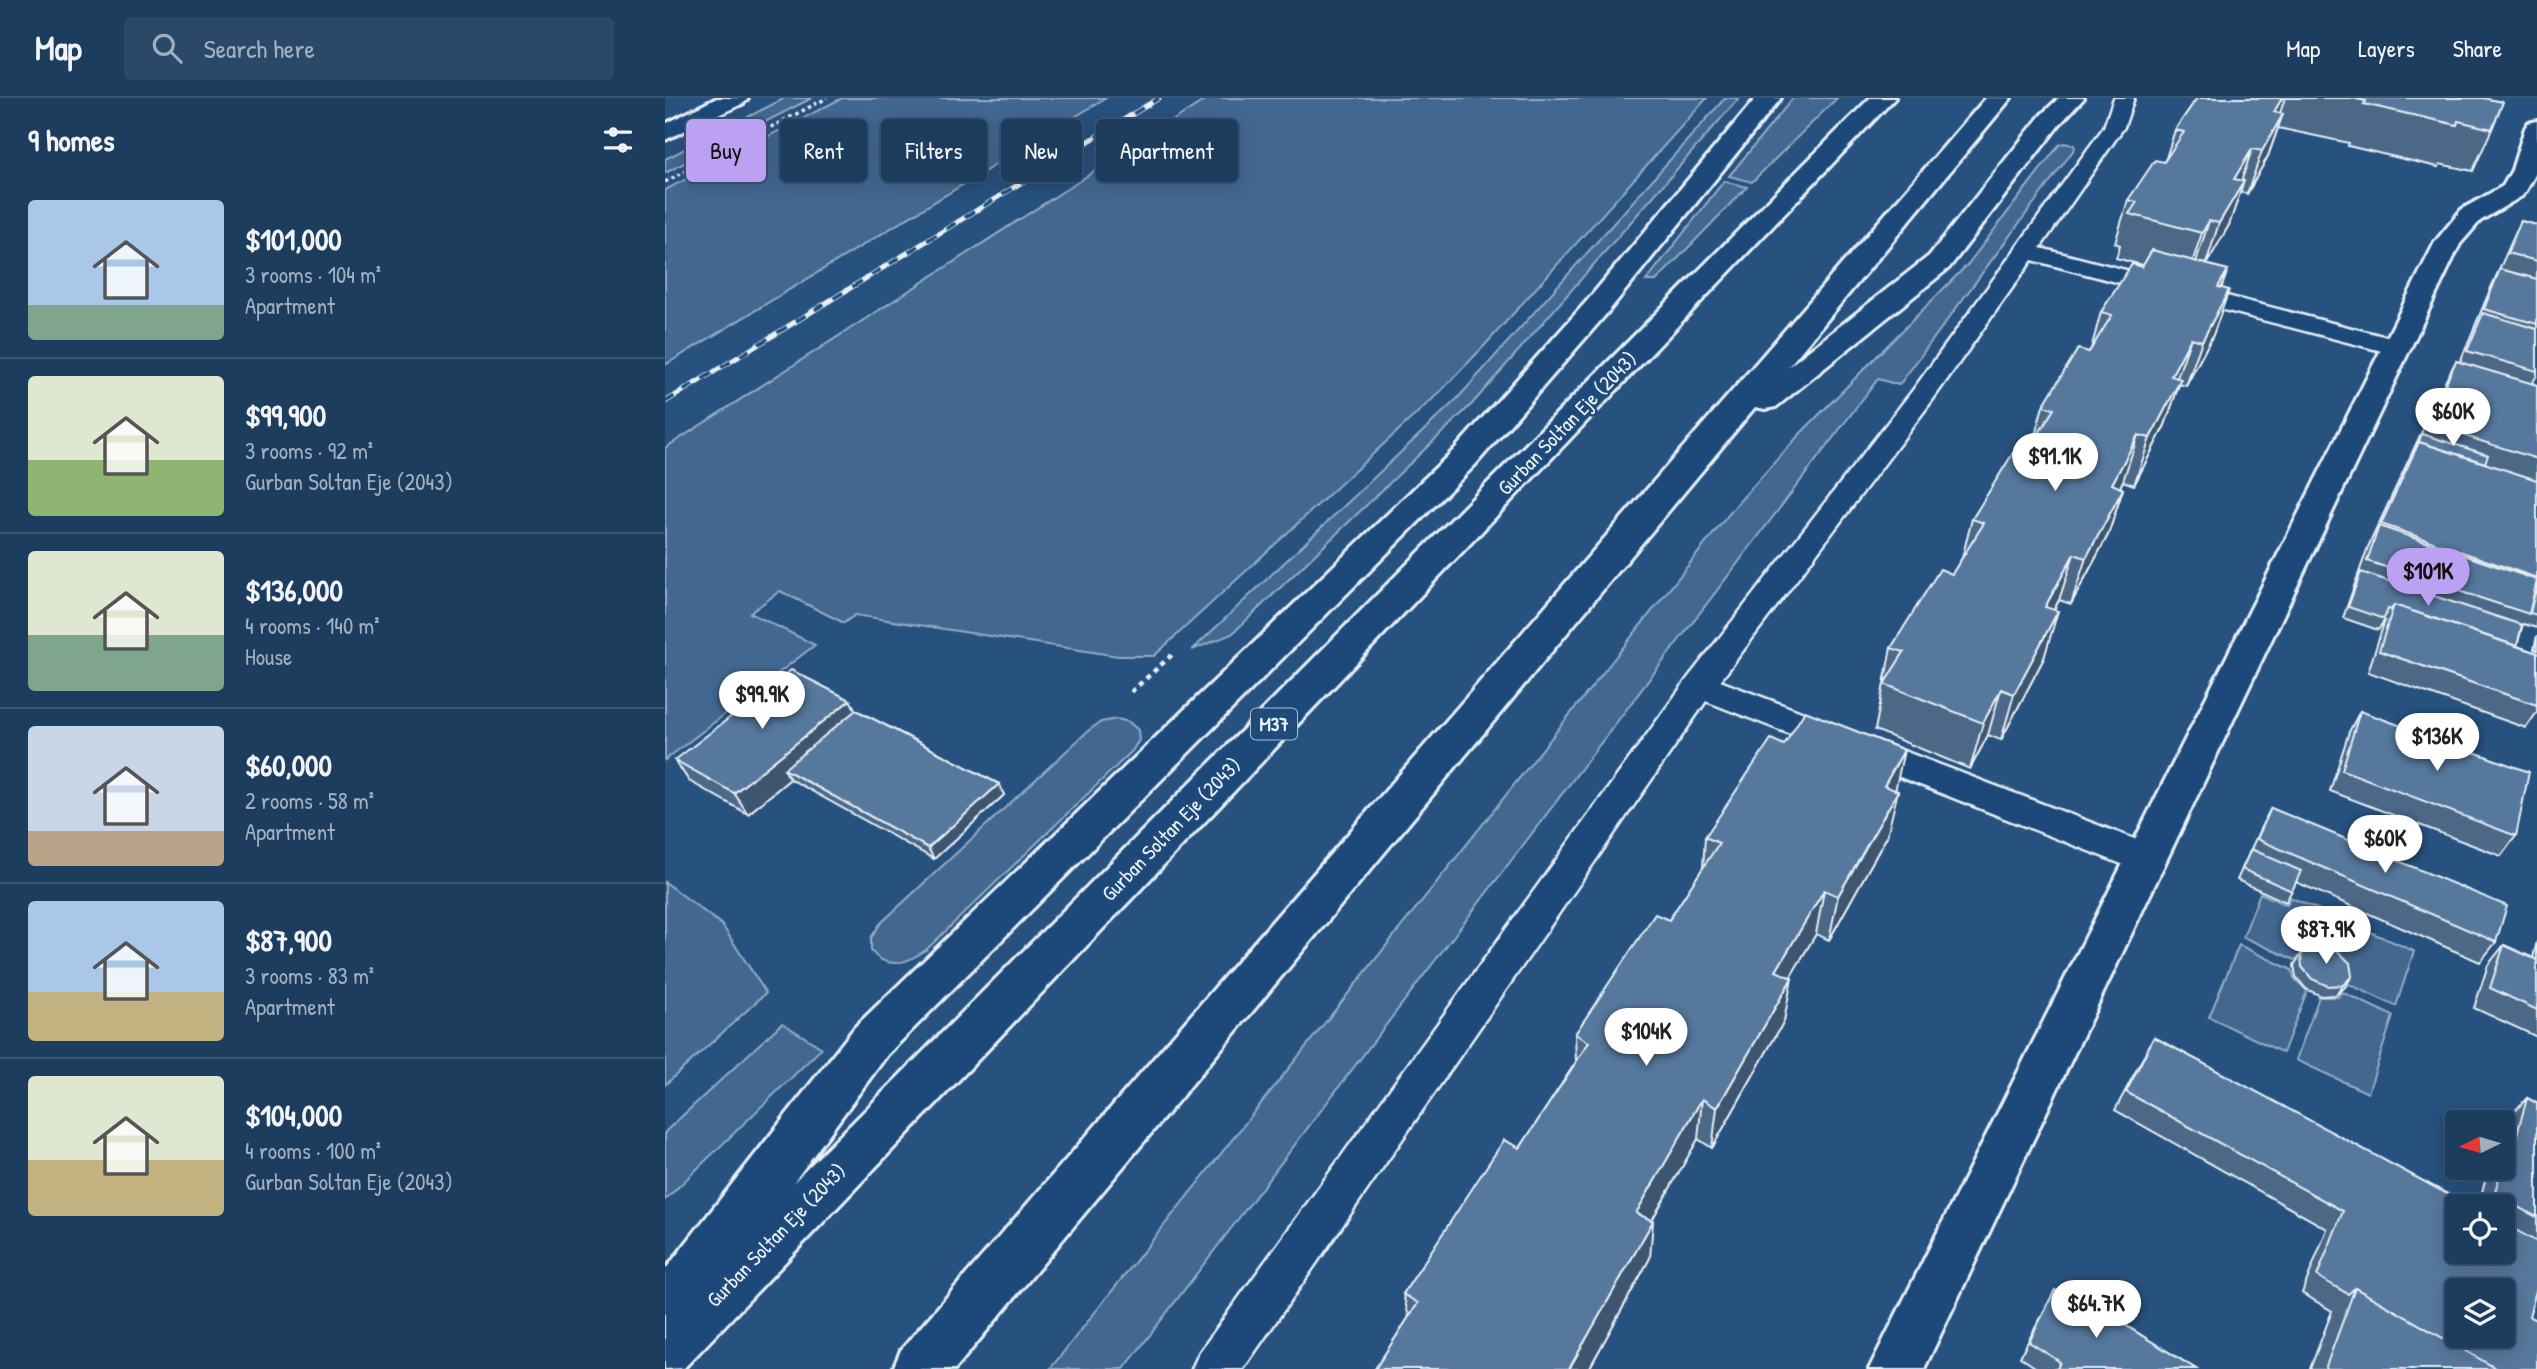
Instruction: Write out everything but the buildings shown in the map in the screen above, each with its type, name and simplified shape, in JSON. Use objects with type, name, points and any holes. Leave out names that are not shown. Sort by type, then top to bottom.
[{"type":"main road","points":[[665,133],[736,98]]},
{"type":"main road","points":[[665,1312],[871,1041],[1464,458],[1597,307],[1769,98]]},
{"type":"main road","name":"Gurban Soltan Eje (2043)","points":[[665,1349],[1882,98]]},
{"type":"main road","points":[[920,1369],[1999,98]]},
{"type":"main road","points":[[1697,453],[1939,262],[2050,120],[2072,98]]},
{"type":"main road","points":[[1896,1369],[2448,242],[2471,215],[2513,191],[2525,170],[2537,128]]},
{"type":"main road","points":[[1231,687],[1612,377]]},
{"type":"lane","points":[[1216,1369],[1699,686],[1922,396],[2026,251],[2114,127],[2124,98]]},
{"type":"lane","points":[[2026,251],[2397,347]]},
{"type":"lane","points":[[1699,686],[2145,858]]},
{"type":"path","points":[[665,182],[827,98]]},
{"type":"path","points":[[1131,692],[1174,653]]},
{"type":"shaded area","points":[[785,98],[812,98],[766,121],[766,119],[744,119]]},
{"type":"shaded area","points":[[842,98],[1106,98],[1071,119],[1001,119],[1001,162],[987,170],[987,119],[881,119],[881,182],[967,182],[665,365],[665,190],[686,179],[686,182],[766,182],[766,138],[780,130],[780,182],[867,182],[867,119],[802,119]]},
{"type":"shaded area","points":[[1208,98],[1707,98],[1439,393],[1154,656],[1118,656],[855,615],[844,623],[780,591],[750,613],[815,645],[665,760],[665,448],[1078,182],[1082,182],[1082,179],[1096,170],[1096,182],[1238,182],[1238,119],[1175,119]]},
{"type":"shaded area","points":[[1725,98],[1739,98],[1472,404],[1232,634],[1192,650],[1457,399]]},
{"type":"shaded area","points":[[1793,98],[1837,98],[1752,182],[1729,176]]},
{"type":"shaded area","points":[[2059,145],[2074,145],[2075,148],[1899,385],[1878,379],[1124,1369],[1050,1369],[1737,504],[1799,435],[1968,264]]},
{"type":"shaded area","points":[[686,148],[686,162],[665,173],[665,159]]},
{"type":"shaded area","points":[[1724,181],[1747,187],[1656,281],[1646,281]]},
{"type":"shaded area","points":[[1117,719],[1129,722],[1138,730],[1139,740],[1132,751],[926,950],[897,963],[884,961],[871,951],[871,938],[880,924],[1089,730],[1101,722]]},
{"type":"shaded area","points":[[665,882],[722,925],[766,993],[665,1085]]},
{"type":"shaded area","points":[[2260,893],[2287,905],[2290,897],[2334,916],[2319,955],[2301,955],[2295,960],[2243,937]]},
{"type":"shaded area","points":[[2347,922],[2414,951],[2396,1006],[2346,983],[2333,960]]},
{"type":"shaded area","points":[[2239,945],[2292,970],[2294,978],[2307,991],[2283,1053],[2209,1017]]},
{"type":"shaded area","points":[[2342,992],[2393,1016],[2368,1093],[2296,1060],[2319,997],[2338,997]]},
{"type":"shaded area","points":[[782,1023],[822,1048],[665,1200],[665,1132]]},
{"type":"railway","points":[[665,402],[1159,98]]}]
